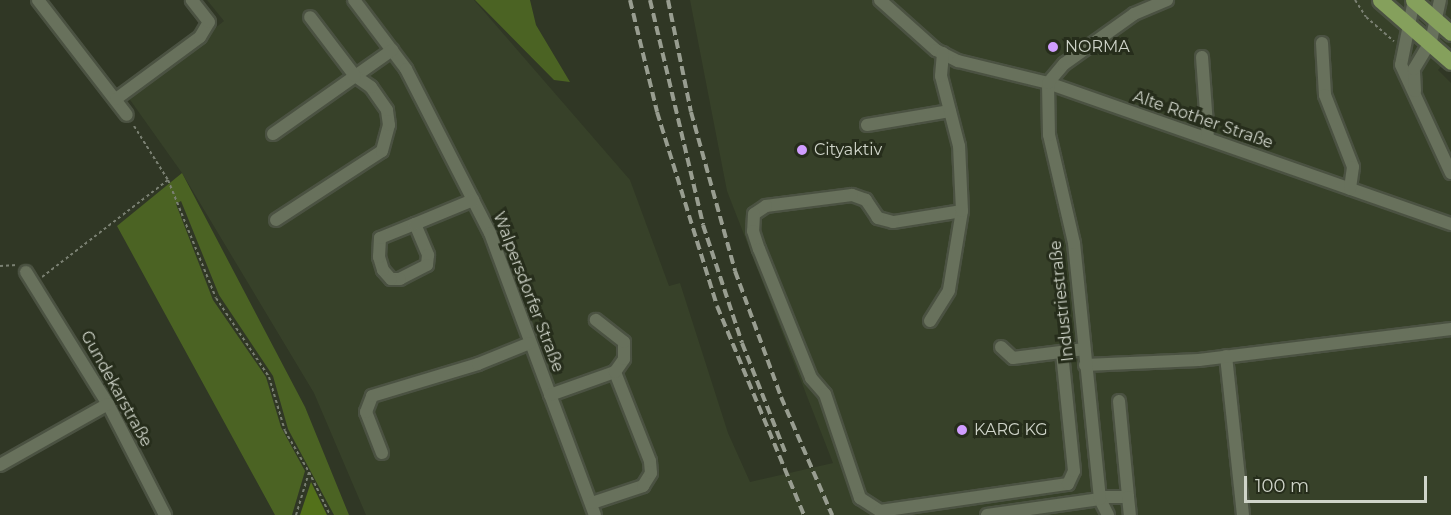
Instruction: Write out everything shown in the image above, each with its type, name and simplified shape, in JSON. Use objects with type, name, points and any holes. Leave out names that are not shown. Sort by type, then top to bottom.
[{"type":"main road","points":[[1380,0],[1431,41],[1451,62]]},
{"type":"main road","points":[[1413,0],[1451,33]]},
{"type":"street","points":[[38,0],[127,115]]},
{"type":"street","points":[[116,99],[200,37],[209,22],[192,0]]},
{"type":"street","name":"Walpersdorfer Straße","points":[[354,0],[406,69],[490,233],[593,509]]},
{"type":"street","name":"Alte Rother Straße","points":[[880,0],[943,53],[1048,83],[1451,224]]},
{"type":"street","points":[[1048,83],[1064,64],[1134,14],[1167,0]]},
{"type":"street","points":[[1413,0],[1401,65],[1451,173]]},
{"type":"street","points":[[1416,98],[1414,69],[1431,41],[1440,0]]},
{"type":"street","points":[[276,220],[382,151],[389,125],[387,110],[371,87],[355,76],[310,17]]},
{"type":"street","points":[[1322,43],[1325,95],[1353,167],[1350,189]]},
{"type":"street","points":[[273,134],[392,50]]},
{"type":"street","points":[[930,321],[949,290],[962,211],[959,146],[941,76],[943,53]]},
{"type":"street","points":[[1202,57],[1208,139]]},
{"type":"street","name":"Industriestraße","points":[[1048,83],[1049,135],[1074,243],[1100,498],[1108,515]]},
{"type":"street","points":[[867,124],[950,111]]},
{"type":"street","points":[[962,211],[893,222],[878,218],[866,200],[852,195],[766,206],[754,214],[753,231],[759,249],[811,378],[825,394],[860,498],[880,511],[1068,484],[1074,471],[1062,352]]},
{"type":"street","points":[[415,224],[428,255],[427,265],[400,279],[392,279],[383,270],[379,257],[380,238],[473,200]]},
{"type":"street","name":"Gundekarstraße","points":[[30,277],[108,404],[165,515]]},
{"type":"street","points":[[550,395],[615,372],[624,359],[624,342],[596,320]]},
{"type":"street","points":[[1085,365],[1226,356],[1451,329]]},
{"type":"street","points":[[382,453],[366,412],[372,396],[478,364],[530,343]]},
{"type":"street","points":[[1001,347],[1013,358],[1084,349]]},
{"type":"street","points":[[1226,356],[1243,515]]},
{"type":"street","points":[[593,509],[643,486],[651,473],[650,461],[615,372]]},
{"type":"street","points":[[1119,401],[1130,515]]},
{"type":"street","points":[[0,465],[108,404]]},
{"type":"street","points":[[987,515],[1100,498],[1128,497]]},
{"type":"path","points":[[1355,0],[1366,17],[1404,48]]},
{"type":"path","points":[[127,115],[168,180],[216,298],[269,377],[285,431],[330,515]]},
{"type":"path","points":[[0,266],[14,263],[30,277],[168,180]]},
{"type":"path","points":[[296,515],[309,472]]},
{"type":"shaded area","points":[[207,0],[474,0],[630,180],[669,286],[680,283],[728,433],[750,482],[833,463],[727,191],[690,0],[1451,0],[1451,55],[1438,70],[1451,83],[1451,515],[602,515],[555,385],[542,390],[587,515],[366,515],[314,393],[182,173],[128,97],[224,21]]},
{"type":"green space","points":[[475,0],[530,0],[536,25],[570,82],[554,80]]},
{"type":"green space","points":[[182,173],[305,407],[349,515],[334,515],[288,429],[273,376],[219,295],[181,201],[176,204],[213,300],[266,377],[281,427],[305,471],[292,515],[275,515],[117,226]]},
{"type":"green space","points":[[311,482],[327,515],[300,515]]},
{"type":"railway","points":[[630,0],[657,112],[717,306],[804,515]]},
{"type":"railway","points":[[650,0],[703,225],[742,343],[786,454]]},
{"type":"railway","points":[[668,0],[691,112],[735,271],[781,397],[832,515]]},
{"type":"place","name":"NORMA","points":[[1053,47]]},
{"type":"place","name":"Cityaktiv","points":[[802,150]]},
{"type":"place","name":"KARG KG","points":[[962,430]]}]
